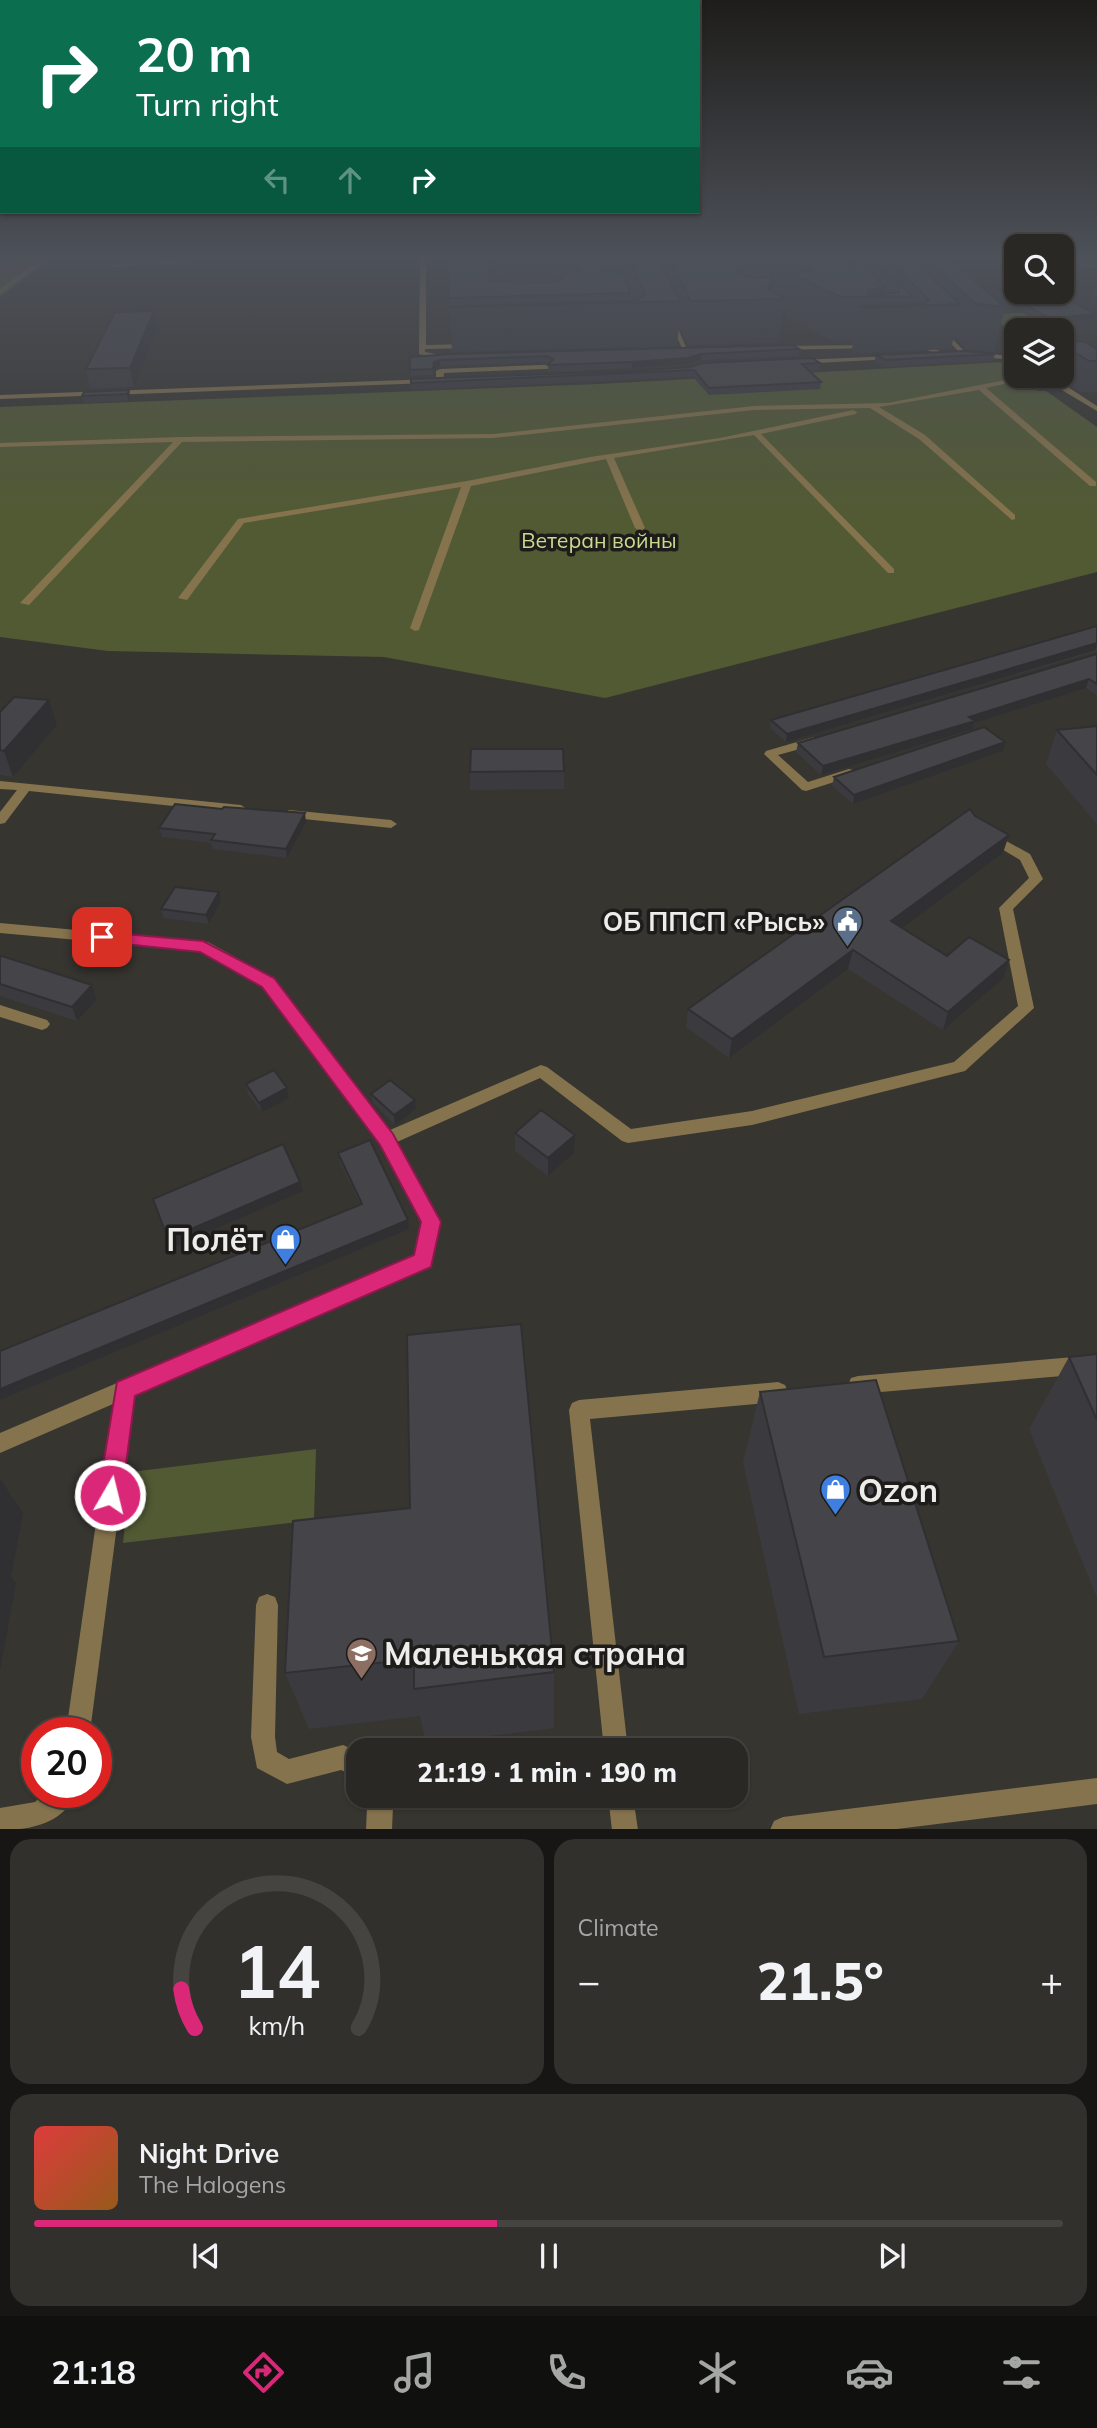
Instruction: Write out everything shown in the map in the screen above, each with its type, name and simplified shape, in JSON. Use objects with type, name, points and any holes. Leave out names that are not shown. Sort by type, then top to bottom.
[{"type":"street","points":[[422,343],[422,354],[426,356],[450,357]]},
{"type":"street","points":[[681,343],[682,351],[695,350]]},
{"type":"street","points":[[953,343],[963,353]]},
{"type":"street","points":[[902,345],[915,344],[943,354]]},
{"type":"street","points":[[767,348],[875,345]]},
{"type":"street","points":[[422,347],[482,346]]},
{"type":"street","points":[[917,356],[1004,353]]},
{"type":"street","points":[[789,362],[904,357]]},
{"type":"street","points":[[440,381],[440,371],[576,366]]},
{"type":"street","points":[[0,397],[454,380]]},
{"type":"street","points":[[183,598],[241,521],[467,484],[609,456],[755,432],[1004,382]]},
{"type":"street","points":[[980,387],[1093,484]]},
{"type":"street","points":[[1064,388],[1097,410]]},
{"type":"street","points":[[0,445],[181,439],[493,436],[754,408],[888,405]]},
{"type":"street","points":[[874,408],[922,437],[1012,517]]},
{"type":"street","points":[[755,432],[891,571]]},
{"type":"street","points":[[25,603],[181,439]]},
{"type":"street","points":[[609,456],[640,527]]},
{"type":"street","points":[[415,628],[467,484]]},
{"type":"street","points":[[822,739],[770,754],[806,787],[857,771]]},
{"type":"street","points":[[0,785],[391,824]]},
{"type":"street","points":[[0,820],[26,788]]},
{"type":"street","points":[[387,1139],[541,1071],[628,1136],[752,1118],[959,1067],[1026,1008],[1006,908],[1036,879],[1025,857],[976,829]]},
{"type":"street","points":[[0,928],[203,946],[268,982],[387,1139],[431,1222],[424,1260],[0,1443]]},
{"type":"street","points":[[0,1011],[42,1024]]},
{"type":"street","points":[[838,1387],[1097,1364]]},
{"type":"street","points":[[80,1717],[125,1389]]},
{"type":"street","points":[[615,1738],[579,1410],[797,1390]]},
{"type":"street","points":[[267,1605],[263,1737],[266,1759],[287,1772],[343,1757],[346,1759]]},
{"type":"street","points":[[783,1829],[1097,1791]]},
{"type":"street","points":[[0,1821],[41,1813],[46,1808]]},
{"type":"street","points":[[379,1829],[380,1808]]},
{"type":"street","points":[[622,1808],[625,1829]]},
{"type":"green space","name":"Ветеран войны","points":[[1004,362],[1004,388],[1042,388],[1097,427],[1097,572],[605,698],[384,657],[108,651],[0,637],[0,407],[599,384]]},
{"type":"green space","points":[[316,1449],[314,1520],[123,1543],[131,1472]]},
{"type":"building","points":[[99,343],[140,343],[130,368],[86,369]]},
{"type":"building","points":[[1074,343],[1087,343],[1097,349],[1097,361],[1089,361],[1074,352]]},
{"type":"building","points":[[793,345],[799,349],[701,354],[688,358],[632,362],[548,365],[553,359],[547,356],[440,360],[434,362],[433,369],[410,370],[410,357],[452,354]]},
{"type":"building","points":[[964,351],[995,354],[886,360],[876,355]]},
{"type":"building","points":[[812,358],[820,363],[802,364],[821,382],[709,388],[694,370],[411,383],[411,379],[632,371],[690,367],[703,363]]},
{"type":"building","points":[[129,390],[127,394],[82,396],[84,392]]},
{"type":"building","points":[[1097,626],[1097,643],[787,734],[771,720]]},
{"type":"building","points":[[1097,654],[1097,684],[1089,679],[969,717],[975,721],[823,766],[798,743]]},
{"type":"building","points":[[14,697],[49,700],[4,751],[0,750],[0,712]]},
{"type":"building","points":[[1097,726],[1097,775],[1057,730]]},
{"type":"building","points":[[984,727],[1005,742],[854,795],[834,777]]},
{"type":"building","points":[[471,749],[563,749],[564,771],[470,772]]},
{"type":"building","points":[[175,804],[305,813],[286,849],[211,840],[215,834],[159,828]]},
{"type":"building","name":"ОБ ППСП «Рысь»","points":[[970,809],[975,816],[1009,835],[891,921],[947,956],[969,937],[1009,960],[948,1012],[853,950],[732,1039],[688,1009]]},
{"type":"building","points":[[175,887],[219,892],[206,915],[161,909]]},
{"type":"building","points":[[0,956],[92,985],[72,1007],[0,984]]},
{"type":"building","points":[[274,1070],[287,1088],[259,1103],[246,1084]]},
{"type":"building","points":[[390,1080],[415,1100],[394,1115],[371,1094]]},
{"type":"building","points":[[541,1110],[575,1135],[548,1158],[515,1133]]},
{"type":"building","points":[[370,1140],[408,1220],[0,1389],[0,1351],[362,1204],[338,1153]]},
{"type":"building","points":[[283,1144],[300,1182],[168,1239],[153,1199]]},
{"type":"building","points":[[521,1324],[554,1672],[414,1689],[414,1659],[285,1673],[293,1521],[410,1508],[407,1335]]},
{"type":"building","points":[[1097,1354],[1097,1420],[1069,1357]]},
{"type":"building","points":[[876,1380],[959,1641],[824,1657],[760,1392]]},
{"type":"place","name":"ОБ ППСП «Рысь»","points":[[848,948]]},
{"type":"place","name":"Полёт","points":[[286,1266]]},
{"type":"place","name":"Ozon","points":[[835,1517]]},
{"type":"place","name":"Маленькая страна","points":[[361,1680]]},
{"type":"route","points":[[102,937],[203,946],[268,982],[387,1139],[431,1222],[424,1260],[125,1389],[110,1495]]}]
